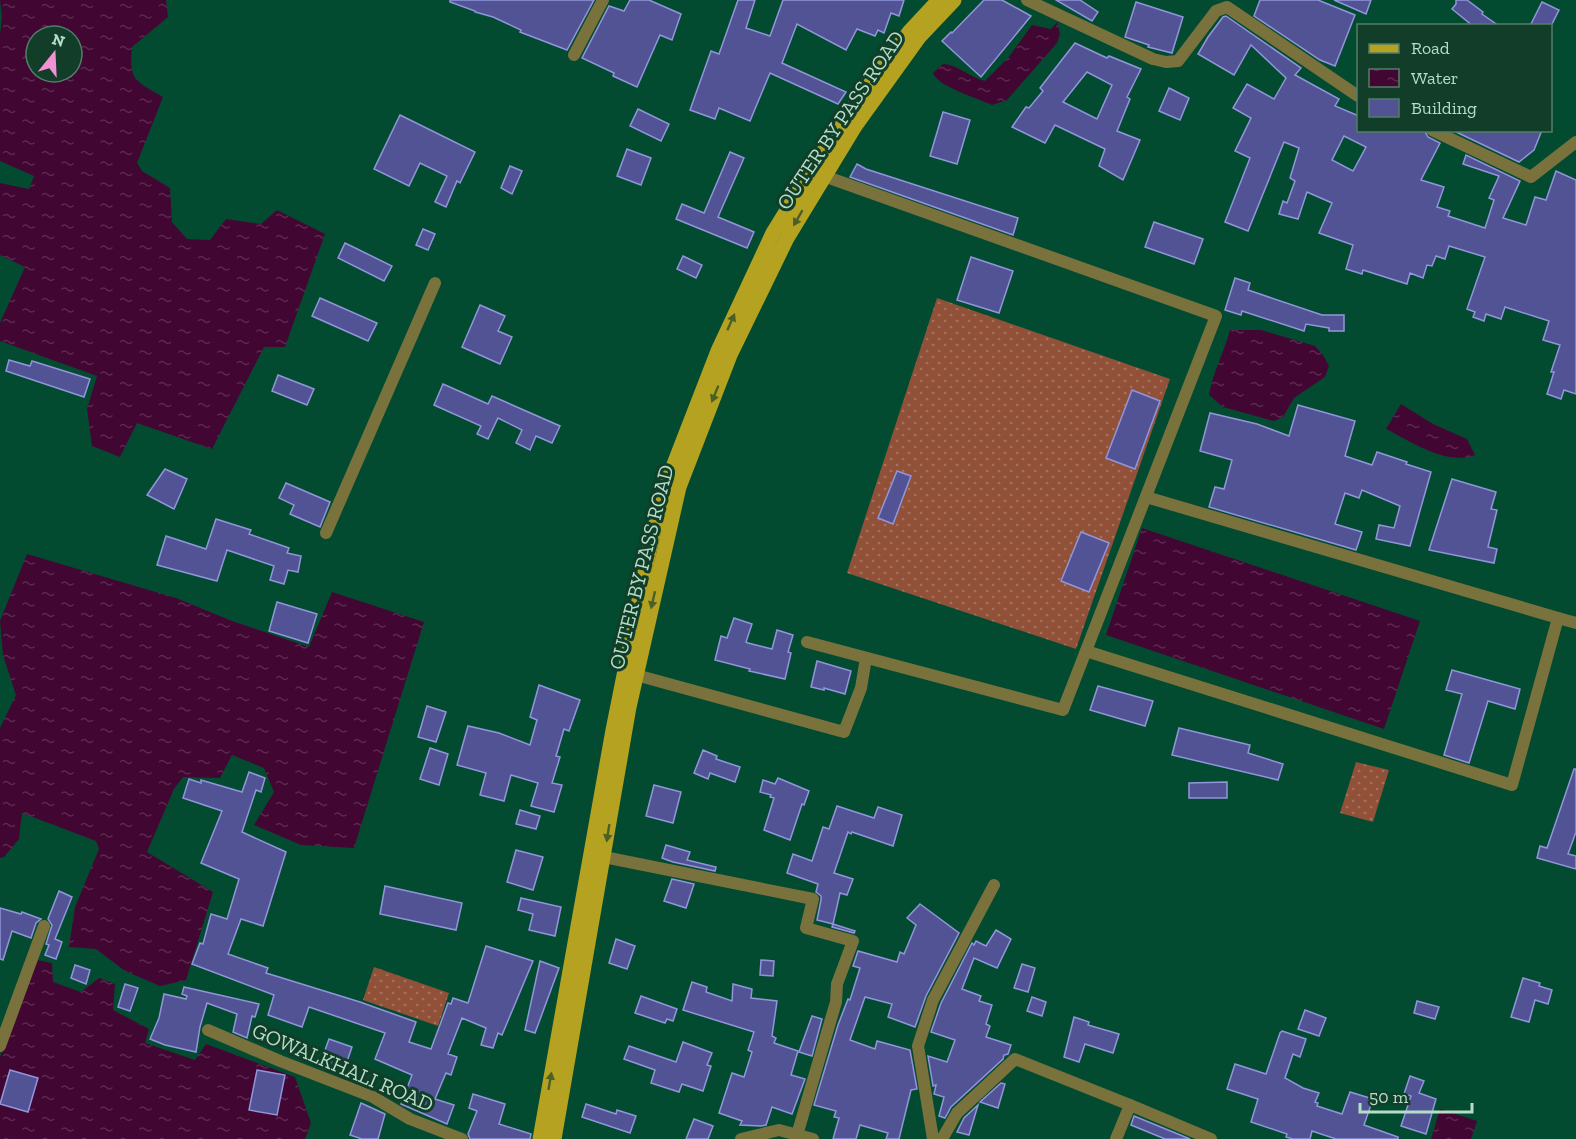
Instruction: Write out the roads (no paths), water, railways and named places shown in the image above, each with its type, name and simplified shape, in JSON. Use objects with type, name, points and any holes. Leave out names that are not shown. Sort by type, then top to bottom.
[{"type":"main road","name":"OUTER BY PASS ROAD","points":[[540,1139],[615,720],[650,546],[666,485],[718,351],[773,233],[841,123],[910,31],[939,0]]},
{"type":"main road","name":"OUTER BY PASS ROAD","points":[[554,1139],[629,707],[679,487],[730,355],[787,238],[855,126],[919,37],[954,0]]},
{"type":"street","points":[[574,55],[603,0]]},
{"type":"street","points":[[1027,0],[1153,59],[1166,62],[1178,61],[1216,11],[1229,4],[1357,95]]},
{"type":"street","points":[[1436,132],[1531,177],[1576,142]]},
{"type":"street","points":[[807,642],[1063,710],[1216,316],[824,176]]},
{"type":"street","points":[[326,533],[435,283]]},
{"type":"street","points":[[1146,497],[1576,623]]},
{"type":"street","points":[[1086,651],[1512,785],[1558,618]]},
{"type":"street","points":[[636,675],[844,732],[861,688],[866,658]]},
{"type":"street","points":[[604,857],[813,899],[806,928],[853,940],[837,984],[836,1002],[797,1135]]},
{"type":"street","points":[[933,1139],[918,1046],[933,1000],[994,885]]},
{"type":"street","points":[[0,1046],[44,926]]},
{"type":"street","name":"GOWALKHALI ROAD","points":[[208,1030],[373,1097],[410,1119],[462,1139]]},
{"type":"street","points":[[942,1139],[957,1113],[1015,1059],[1211,1139]]},
{"type":"street","points":[[1116,1139],[1130,1105]]},
{"type":"street","points":[[741,1139],[779,1130],[813,1139]]},
{"type":"water","points":[[0,0],[166,0],[168,17],[132,47],[131,58],[136,79],[163,97],[137,163],[142,171],[170,188],[172,222],[187,239],[210,240],[226,219],[261,224],[277,210],[325,234],[285,347],[264,347],[212,449],[137,423],[120,457],[92,446],[87,409],[97,376],[0,341],[0,323],[25,267],[0,255],[0,183],[29,189],[34,176],[0,161],[2,17]]},
{"type":"water","points":[[1057,22],[1060,34],[1057,43],[1007,100],[992,105],[942,83],[933,73],[943,64],[985,81],[1008,58],[1032,25],[1051,29]]},
{"type":"water","points":[[1230,330],[1261,330],[1315,346],[1329,366],[1325,377],[1294,398],[1283,417],[1274,421],[1223,407],[1209,395]]},
{"type":"water","points":[[1401,404],[1433,424],[1467,439],[1475,455],[1464,458],[1441,455],[1386,429]]},
{"type":"water","points":[[1142,528],[1420,621],[1384,729],[1106,635]]},
{"type":"water","points":[[27,554],[176,598],[232,621],[309,647],[332,592],[424,622],[354,848],[301,845],[254,825],[274,792],[264,768],[232,755],[220,778],[183,777],[174,789],[147,852],[213,892],[186,980],[160,986],[125,971],[96,949],[69,947],[75,907],[99,849],[96,841],[22,813],[19,839],[4,857],[0,858],[0,728],[16,695],[3,655],[0,621]]},
{"type":"water","points":[[37,960],[52,963],[53,982],[81,992],[99,978],[115,984],[113,1010],[149,1029],[145,1043],[195,1060],[206,1044],[295,1077],[311,1123],[305,1139],[0,1139],[0,1057]]},
{"type":"water","points":[[1440,1109],[1477,1121],[1471,1139],[1431,1139]]}]
